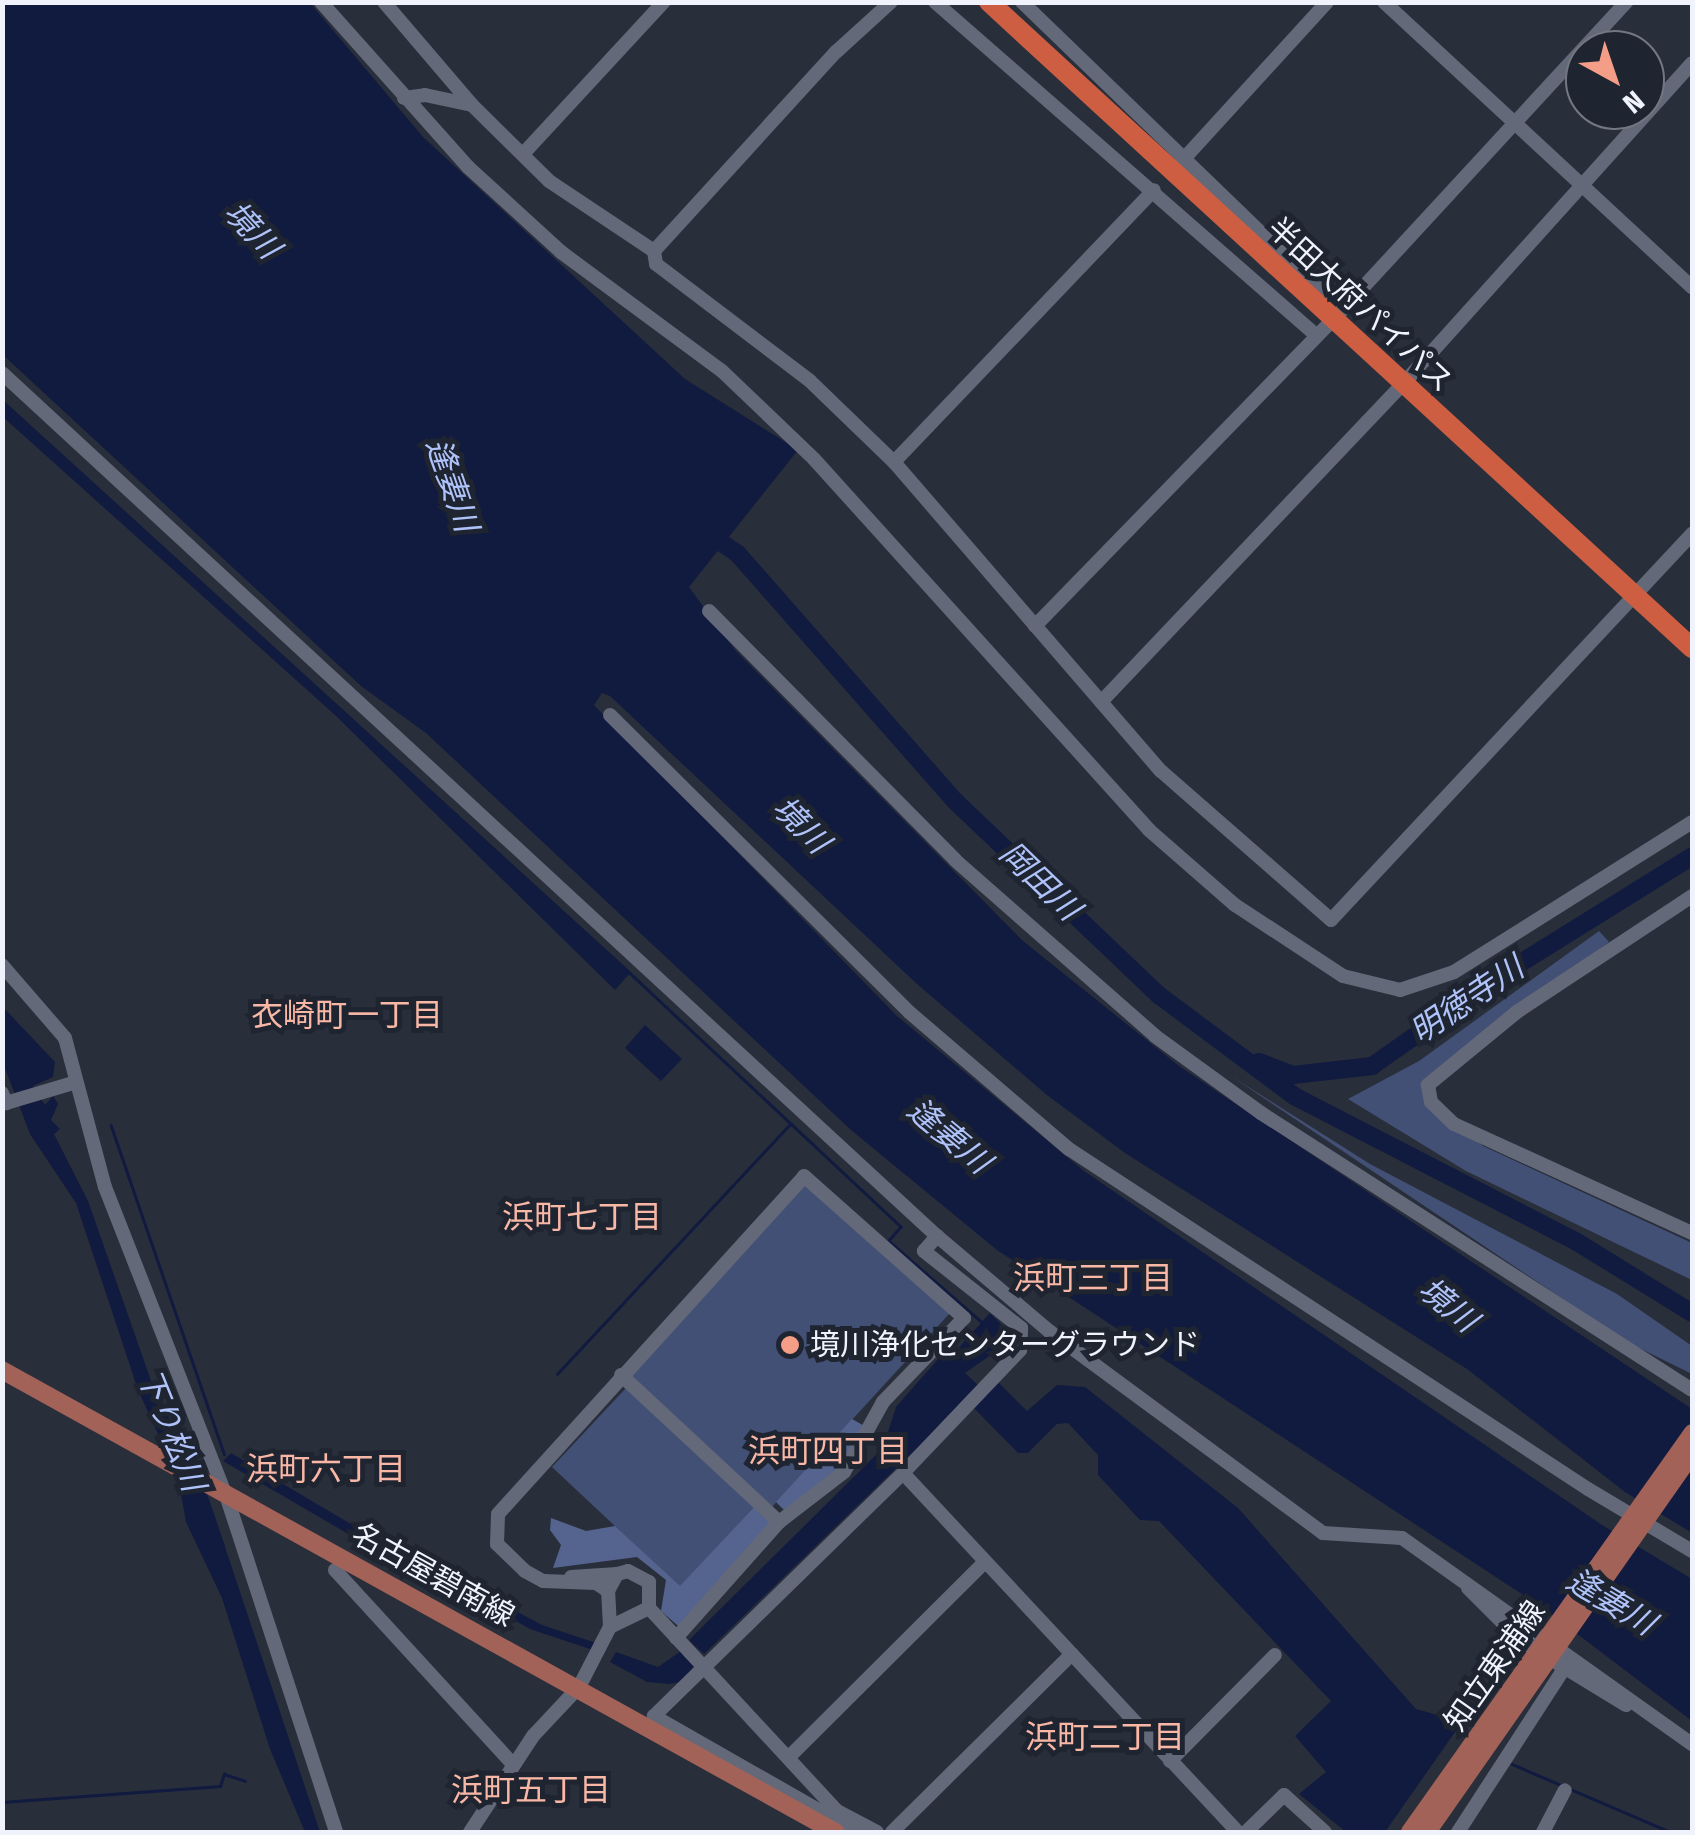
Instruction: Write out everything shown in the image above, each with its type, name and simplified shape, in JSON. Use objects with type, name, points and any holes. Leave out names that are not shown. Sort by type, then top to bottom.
[{"type":"highway","name":"半田大府パイパス","points":[[990,2],[1325,329],[1403,384],[1692,648]]},
{"type":"main road","name":"名古屋碧南線","points":[[2,1370],[836,1832]]},
{"type":"main road","name":"知立東浦線","points":[[1428,1832],[1466,1766],[1692,1433]]},
{"type":"main road","name":"知立東浦線","points":[[1410,1832],[1466,1766],[1692,1454]]},
{"type":"street","points":[[321,2],[404,98],[561,252],[673,330],[814,458],[1149,830],[1235,905],[1343,976],[1370,988],[1400,990],[1454,972],[1692,822]]},
{"type":"street","points":[[384,2],[472,105],[574,202],[654,250]]},
{"type":"street","points":[[522,154],[664,2]]},
{"type":"street","points":[[654,250],[836,52],[891,2]]},
{"type":"street","points":[[935,2],[1154,190],[1325,329]]},
{"type":"street","points":[[1022,2],[1181,162],[1324,294]]},
{"type":"street","points":[[1181,162],[1327,2]]},
{"type":"street","points":[[1384,2],[1692,287]]},
{"type":"street","points":[[1035,626],[1325,329],[1626,2]]},
{"type":"street","points":[[1102,702],[1403,384],[1692,63]]},
{"type":"street","points":[[404,98],[425,96],[472,105]]},
{"type":"street","points":[[894,462],[1154,190]]},
{"type":"street","points":[[654,250],[656,264],[771,346],[894,462],[1204,815],[1331,920],[1692,534]]},
{"type":"street","points":[[2,373],[937,1236],[1049,1331],[1323,1532],[1402,1538],[1692,1744]]},
{"type":"street","points":[[708,611],[955,860],[1155,1036],[1367,1182],[1692,1390]]},
{"type":"street","points":[[610,715],[909,1012],[1069,1149],[1588,1490],[1692,1551]]},
{"type":"street","points":[[1692,896],[1518,1010],[1428,1085],[1440,1113],[1468,1131],[1692,1233]]},
{"type":"street","points":[[2,965],[65,1038],[70,1084],[146,1303],[220,1492],[336,1832]]},
{"type":"street","points":[[5,1098],[70,1084]]},
{"type":"street","points":[[608,1591],[596,1583],[562,1582],[525,1571],[497,1544],[498,1514],[804,1176],[964,1318],[883,1402],[844,1472],[779,1522],[732,1582],[676,1638]]},
{"type":"street","points":[[857,1832],[654,1716],[903,1472],[1020,1350],[1021,1328],[924,1251],[937,1236]]},
{"type":"street","points":[[621,1375],[779,1522]]},
{"type":"street","points":[[903,1472],[1238,1832]]},
{"type":"street","points":[[789,1757],[985,1562]]},
{"type":"street","points":[[334,1570],[513,1764]]},
{"type":"street","points":[[1455,1572],[1487,1612],[1564,1669],[1692,1744]]},
{"type":"street","points":[[562,1582],[578,1574],[641,1573],[654,1594],[649,1608],[610,1627]]},
{"type":"street","points":[[470,1832],[513,1764],[579,1687],[610,1627],[608,1591],[617,1574]]},
{"type":"street","points":[[649,1608],[837,1812],[878,1832]]},
{"type":"street","points":[[892,1832],[1072,1654]]},
{"type":"street","points":[[1170,1761],[1276,1655]]},
{"type":"street","points":[[1458,1832],[1564,1669]]},
{"type":"street","points":[[1543,1832],[1565,1790]]},
{"type":"street","points":[[1246,1832],[1284,1795],[1325,1832]]},
{"type":"shaded area","points":[[1599,931],[1609,942],[1428,1085],[1441,1113],[1483,1146],[1692,1243],[1692,1280],[1466,1171],[1348,1099],[1419,1061]]},
{"type":"shaded area","points":[[1231,1076],[1370,1164],[1617,1294],[1692,1346],[1692,1374],[1627,1342]]},
{"type":"shaded area","name":"境川浄化センターグラウンド","points":[[808,1182],[950,1313],[772,1507],[629,1376]]},
{"type":"shaded area","points":[[626,1388],[754,1507],[680,1587],[552,1467]]},
{"type":"shaded area","name":"境川浄化センターグラウンド","points":[[852,1419],[868,1428],[844,1472],[784,1510],[776,1502]]},
{"type":"shaded area","points":[[754,1507],[776,1525],[684,1631],[661,1611],[666,1580],[637,1557],[553,1568],[561,1545],[550,1530],[551,1518],[586,1531],[615,1526],[680,1586]]},
{"type":"water","points":[[2,3],[310,3],[423,137],[685,379],[798,450],[689,587],[735,650],[1023,941],[1179,1066],[1692,1409],[1692,1533],[1625,1492],[1467,1369],[1125,1153],[1047,1095],[917,984],[610,696],[602,693],[594,705],[897,1016],[1084,1171],[1602,1525],[1692,1579],[1692,1721],[1543,1608],[997,1250],[851,1130],[426,733],[361,686],[3,355]]},
{"type":"water","points":[[2,399],[631,972],[615,990],[335,715],[3,417]]},
{"type":"water","points":[[2,1006],[55,1062],[53,1077],[33,1086],[45,1105],[53,1096],[58,1104],[51,1120],[60,1129],[54,1134],[88,1201],[154,1389],[195,1470],[201,1516],[222,1538],[320,1832],[305,1832],[270,1749],[222,1598],[186,1522],[178,1478],[138,1390],[76,1203],[30,1134],[3,1063]]},
{"type":"water","points":[[645,1025],[682,1059],[661,1081],[625,1048]]},
{"type":"water","points":[[990,1313],[1009,1332],[1008,1343],[965,1373],[980,1387],[704,1654],[689,1640],[883,1448],[896,1407],[946,1350],[951,1356]]},
{"type":"water","points":[[997,1381],[1027,1411],[1057,1385],[1085,1387],[1238,1508],[1416,1709],[1462,1722],[1385,1832],[1346,1832],[1299,1794],[1326,1772],[1295,1736],[1331,1701],[1159,1521],[1140,1520],[1098,1475],[1098,1455],[1068,1423],[1057,1424],[1028,1453],[1018,1453],[972,1406]]},
{"type":"water","points":[[231,1453],[452,1584],[448,1592],[223,1461]]},
{"type":"water","points":[[471,1587],[542,1625],[596,1643],[593,1650],[530,1629],[468,1594]]},
{"type":"water","points":[[681,1651],[694,1666],[681,1682],[669,1684],[647,1682],[610,1662],[616,1652],[658,1667]]},
{"type":"waterway","name":"岡田川","points":[[704,531],[737,553],[955,801],[1160,996],[1294,1096],[1577,1242],[1692,1313]]},
{"type":"waterway","name":"明徳寺川","points":[[1259,1062],[1293,1075],[1372,1066],[1506,972],[1692,856]]},
{"type":"waterway","points":[[630,973],[901,1227],[889,1241],[984,1324]]},
{"type":"waterway","points":[[557,1374],[790,1124]]},
{"type":"waterway","points":[[111,1125],[224,1454]]},
{"type":"waterway","name":"下り松川","points":[[194,1483],[216,1548]]},
{"type":"waterway","points":[[1512,1764],[1671,1832]]},
{"type":"waterway","points":[[2,1802],[220,1786],[224,1774],[245,1781]]},
{"type":"place","name":"境川浄化センターグラウンド","points":[[790,1345]]},
{"type":"district","name":"衣崎町一丁目","points":[[347,1015]]},
{"type":"district","name":"浜町七丁目","points":[[582,1217]]},
{"type":"district","name":"浜町三丁目","points":[[1093,1278]]},
{"type":"district","name":"浜町四丁目","points":[[828,1451]]},
{"type":"district","name":"浜町六丁目","points":[[326,1469]]},
{"type":"district","name":"浜町二丁目","points":[[1105,1737]]},
{"type":"district","name":"浜町五丁目","points":[[531,1790]]},
{"type":"water label","name":"境川","points":[[252,230]]},
{"type":"water label","name":"逢妻川","points":[[452,485]]},
{"type":"water label","name":"境川","points":[[801,825]]},
{"type":"water label","name":"逢妻川","points":[[949,1136]]},
{"type":"water label","name":"境川","points":[[1448,1305]]},
{"type":"water label","name":"逢妻川","points":[[1611,1602]]}]
